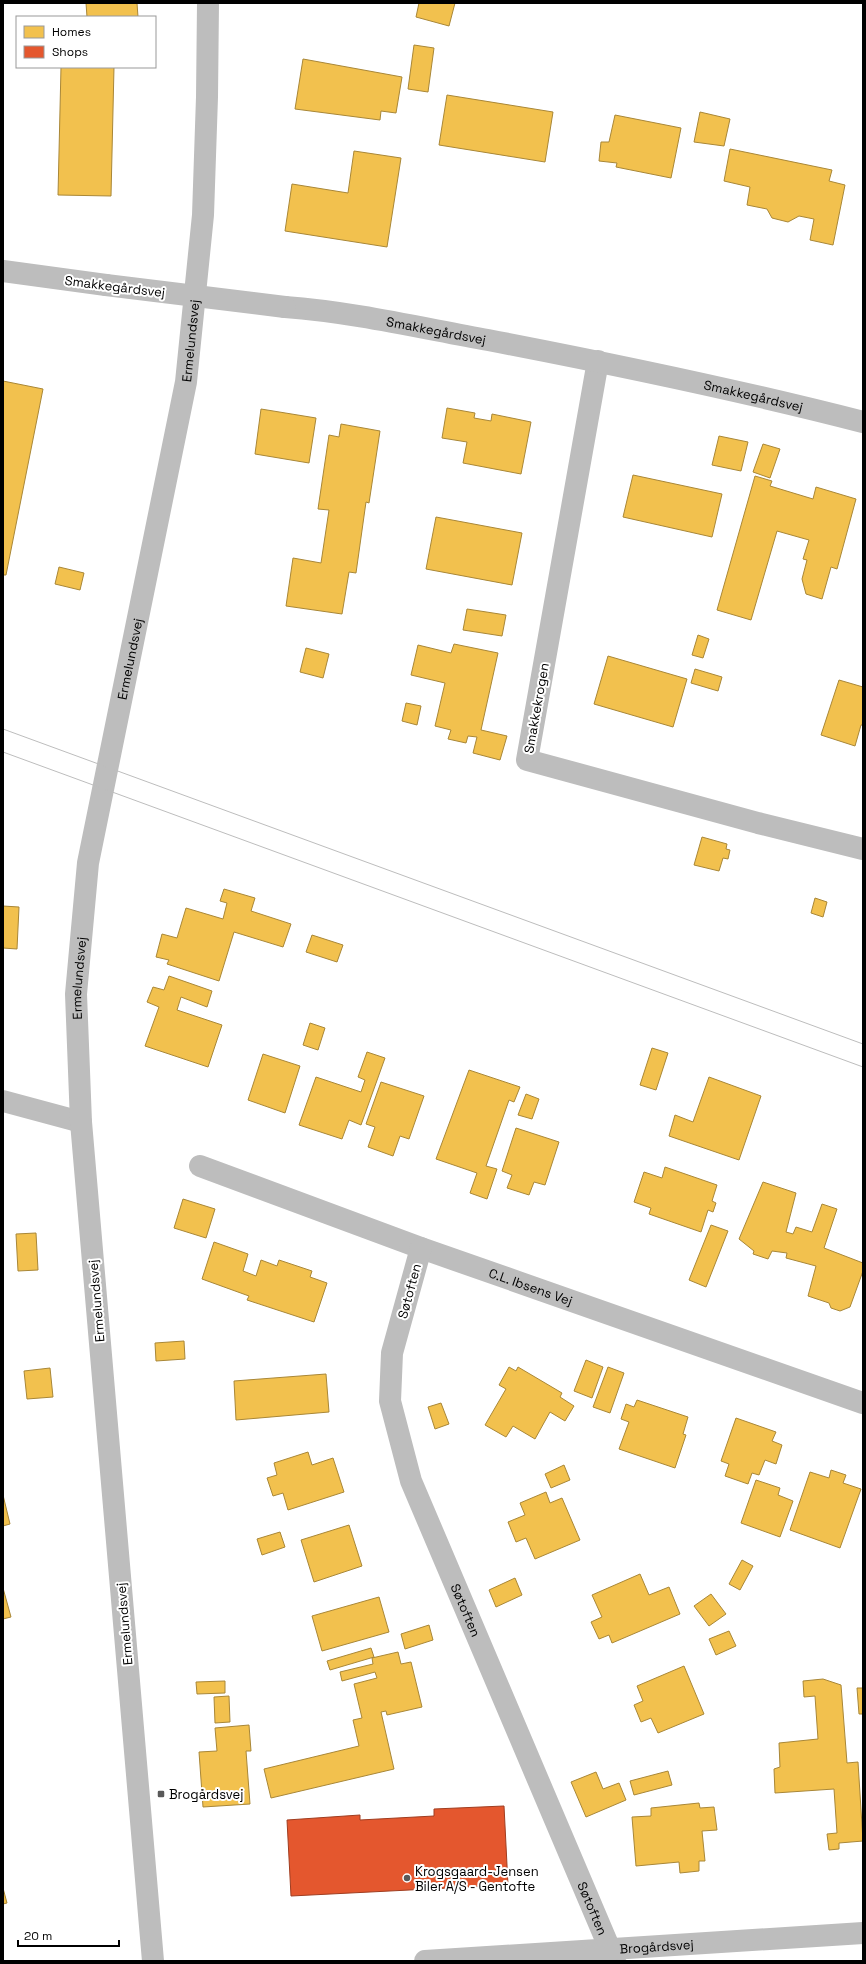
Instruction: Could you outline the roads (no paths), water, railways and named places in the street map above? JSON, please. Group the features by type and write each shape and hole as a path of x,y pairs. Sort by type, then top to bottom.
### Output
{"street":[{"name":"Ermelundsvej","path":"153,1961 81,1122 76,994 88,863 186,382 203,215 208,3"},
{"name":"Smakkegårdsvej","path":"3,271 393,322 598,361 789,403 863,422"},
{"name":"Smakkekrogen","path":"598,361 527,760 758,823 863,849"},
{"path":"3,1101 81,1122"},
{"name":"C.L. Ibsens Vej","path":"200,1166 421,1248 863,1404"},
{"name":"Søtoften","path":"421,1248 392,1353 390,1401 411,1481 613,1955"},
{"name":"Brogårdsvej","path":"426,1961 613,1955 863,1933"}],"tram line":[{"path":"3,729 863,1044"},
{"path":"3,752 863,1067"}],"place":[{"name":"Brogårdsvej","path":"161,1794"},
{"name":"Krogsgaard-Jensen Biler A/S - Gentofte","path":"407,1878"}]}
